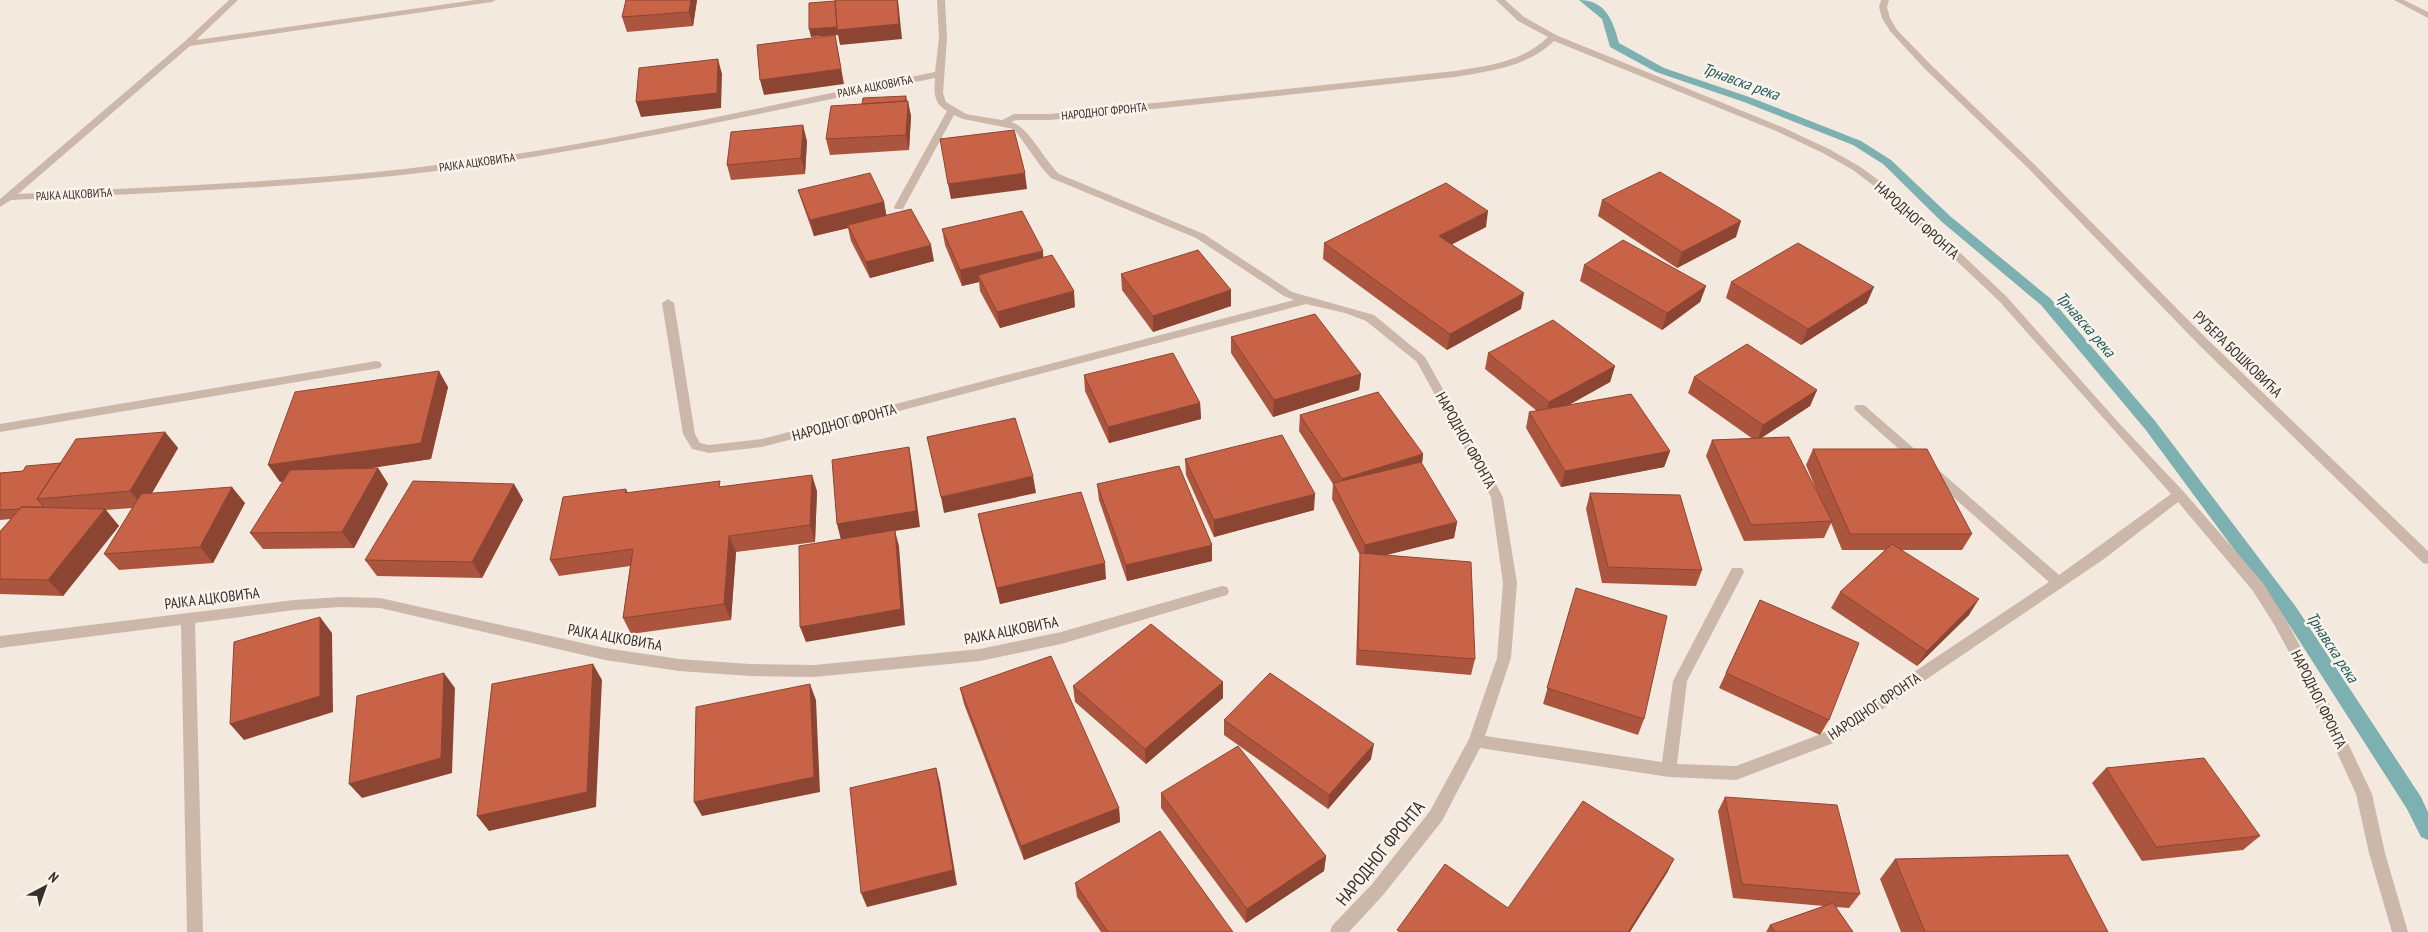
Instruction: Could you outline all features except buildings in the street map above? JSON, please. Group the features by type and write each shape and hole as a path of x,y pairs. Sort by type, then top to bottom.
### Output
{"street":[{"name":"РАЈКА АЦКОВИЋА","path":"0,204 187,44 234,0"},
{"path":"187,44 492,0"},
{"path":"941,0 943,38 938,93 942,104 951,111 975,120 1003,123"},
{"name":"НАРОДНОГ ФРОНТА","path":"1500,0 1521,19 1553,37 1687,90 1826,150 1856,168 1895,196 2003,299 2114,425 2179,495 2258,587 2280,622 2309,676 2364,794 2377,853 2400,932"},
{"name":"РУЂЕРА БОШКОВИЋА","path":"1885,0 1883,7 1886,18 1894,31 2031,166 2203,342 2428,559"},
{"path":"2398,0 2428,15"},
{"name":"НАРОДНОГ ФРОНТА","path":"1003,123 1014,117 1060,116 1455,74 1504,66 1531,56 1545,46 1553,37"},
{"name":"РАЈКА АЦКОВИЋА","path":"9,197 303,182 460,165 556,150 939,74"},
{"path":"899,207 951,111"},
{"name":"НАРОДНОГ ФРОНТА","path":"1003,123 1017,127 1024,134 1045,166 1056,176 1200,236 1262,278 1306,302 1348,310 1370,318 1421,360 1497,497 1510,583 1507,629 1504,658 1476,741 1436,816 1378,889 1338,932"},
{"name":"НАРОДНОГ ФРОНТА","path":"668,303 689,434 696,446 709,449 762,443 1306,302"},
{"path":"0,428 376,366"},
{"path":"1860,408 2058,582"},
{"name":"НАРОДНОГ ФРОНТА","path":"1476,741 1669,770 1736,773 1826,738 2058,582 2179,495"},
{"path":"1669,770 1680,681 1737,572"},
{"name":"РАЈКА АЦКОВИЋА","path":"0,642 294,605 341,602 380,603 604,654 688,666 750,670 814,671 980,655 1061,638 1222,591"},
{"path":"188,617 195,932"}],"waterway":[{"name":"Трнавска река","path":"1584,0 1607,18 1614,45 1660,70 1748,100 1857,143 1887,162 1946,219 2046,302 2150,425 2290,612 2414,803 2428,831"}]}
